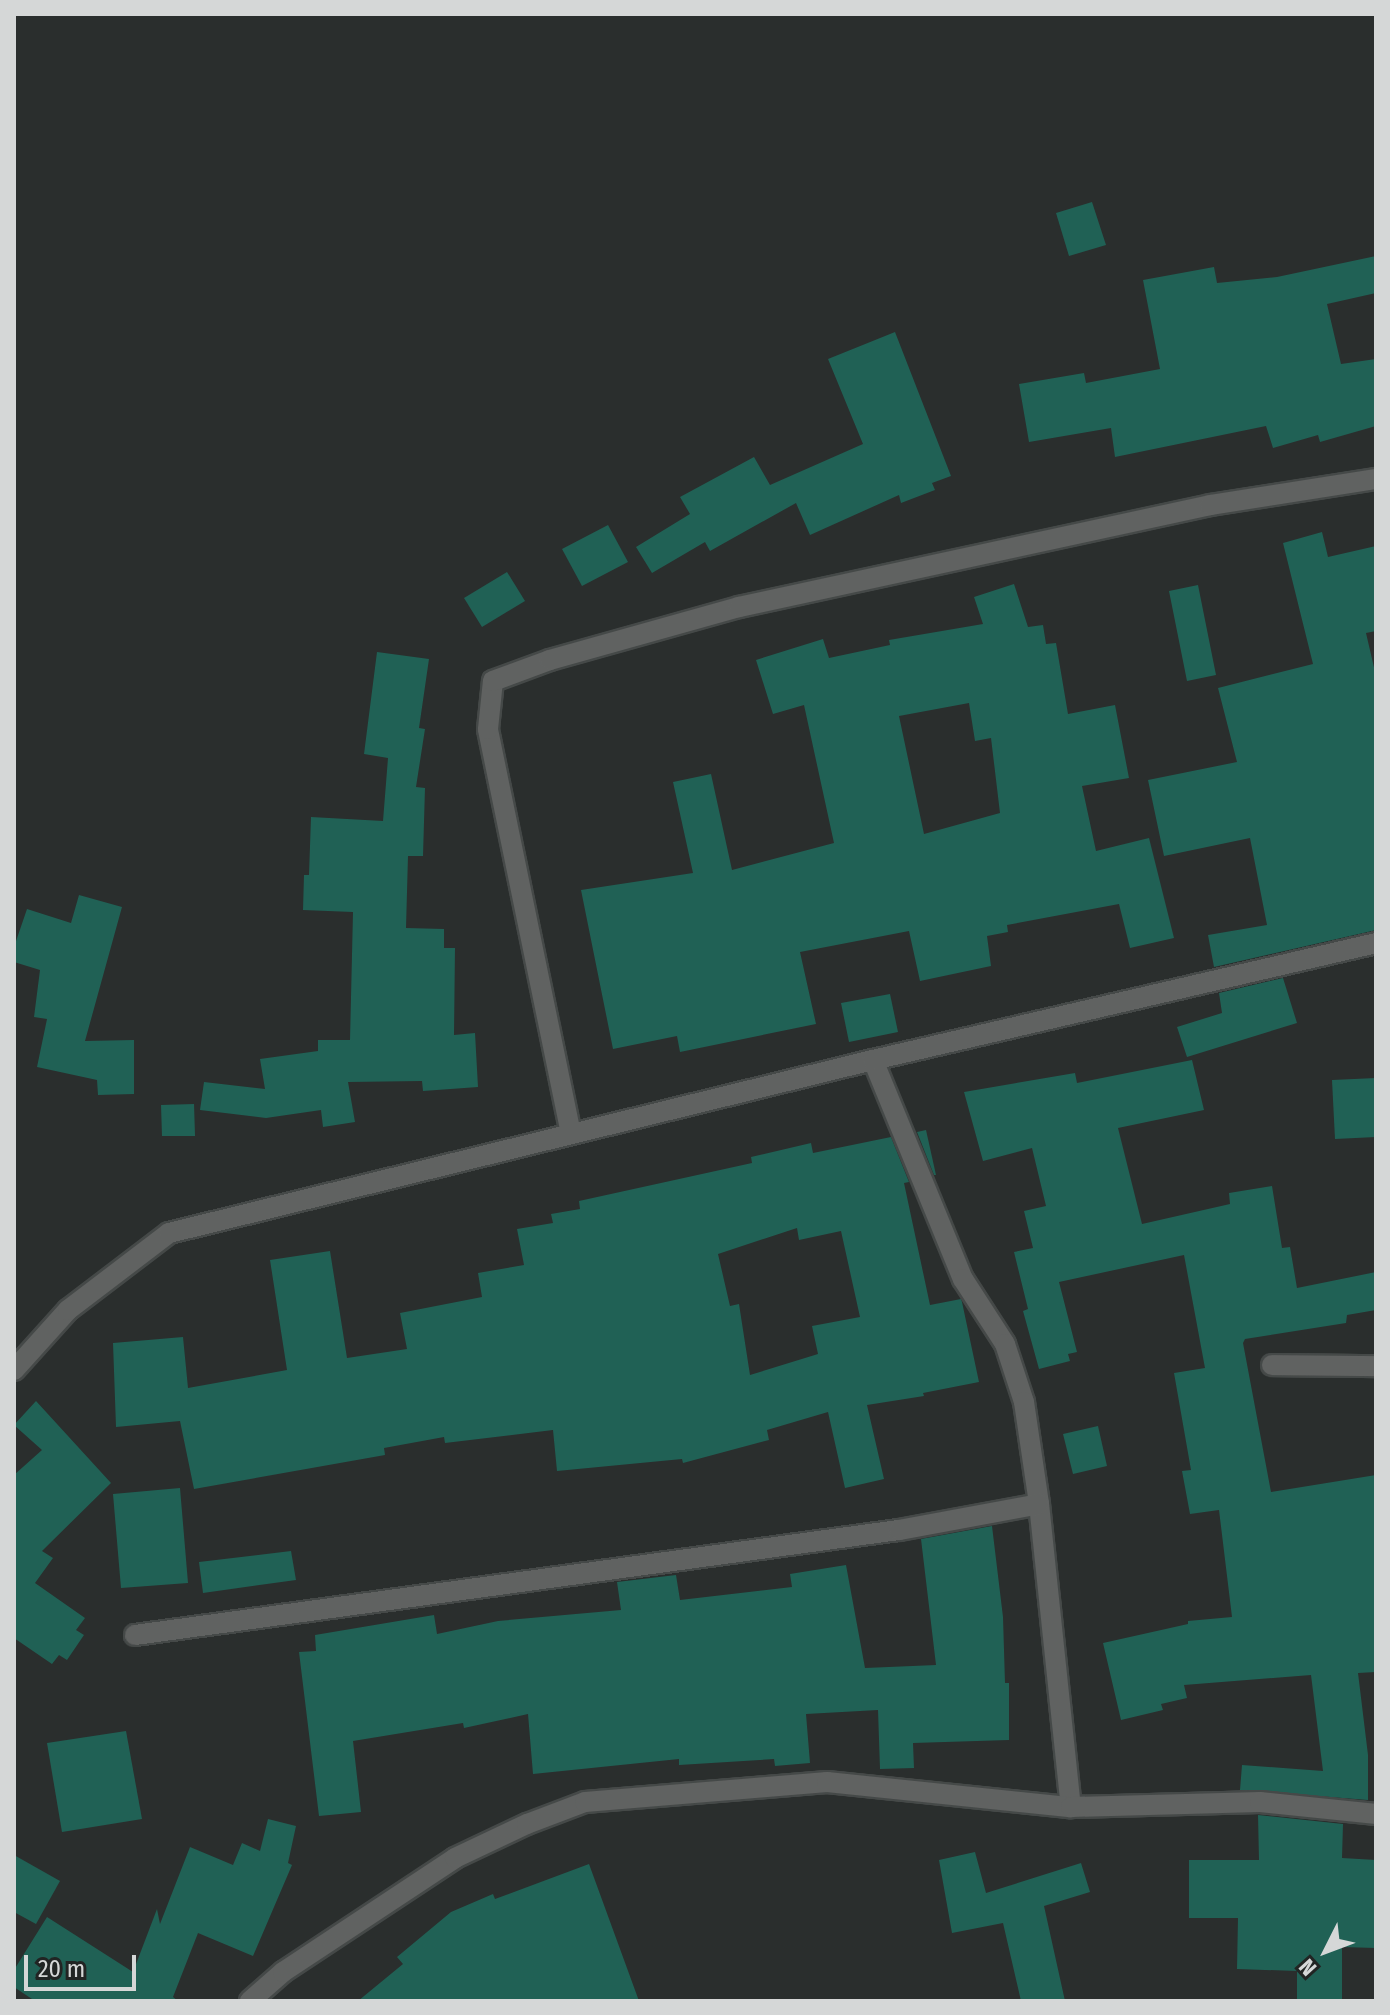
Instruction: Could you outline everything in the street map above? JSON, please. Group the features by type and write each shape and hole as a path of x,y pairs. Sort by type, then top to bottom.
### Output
{"street":[{"path":"571,1134 488,729 493,681 550,660 739,607 1210,505 1376,479"},
{"path":"14,1370 68,1310 169,1233 873,1060 1376,943"},
{"path":"873,1060 963,1279 1005,1344 1024,1402 1039,1504 1071,1807"},
{"path":"1272,1365 1376,1366"},
{"path":"135,1635 899,1530 1039,1504"},
{"path":"250,2001 283,1972 455,1858 527,1824 585,1802 827,1782 1071,1807 1260,1802 1376,1814"}],"building":[{"path":"1092,202 1106,245 1069,256 1056,213"},
{"path":"1376,256 1376,293 1327,304 1341,364 1376,359 1376,426 1320,442 1318,435 1273,448 1266,426 1115,457 1111,428 1029,442 1019,384 1084,373 1086,383 1160,369 1143,280 1214,267 1217,283 1277,277"},
{"path":"895,332 951,476 932,483 935,490 901,503 899,495 810,535 796,503 710,551 705,542 652,573 636,547 690,514 680,497 754,457 770,485 863,444 828,359"},
{"path":"608,525 628,562 582,586 562,549"},
{"path":"1322,532 1328,557 1376,546 1376,631 1366,633 1376,676 1376,930 1214,967 1208,935 1267,925 1250,838 1164,856 1148,780 1237,762 1218,688 1313,664 1283,543"},
{"path":"507,572 525,601 482,627 464,598"},
{"path":"1014,584 1028,627 1043,625 1046,644 1056,643 1068,714 1115,705 1129,778 1082,786 1096,851 1149,838 1174,938 1130,948 1119,904 1007,925 1008,932 987,936 991,966 920,981 909,931 800,952 816,1024 680,1052 677,1036 613,1049 581,890 693,873 673,782 711,774 732,870 834,843 804,705 773,714 756,660 823,639 829,658 890,645 889,640 983,624 974,597","holes":["969,703 975,741 991,738 1000,813 924,834 899,716"]},
{"path":"1198,585 1216,675 1187,681 1169,591"},
{"path":"377,652 429,659 419,728 425,729 416,787 425,788 423,856 408,856 406,928 444,929 444,948 455,948 454,1035 475,1033 478,1087 423,1091 422,1081 348,1082 355,1122 323,1127 321,1110 266,1118 200,1110 204,1082 265,1089 260,1059 318,1051 318,1040 350,1040 353,912 303,910 304,875 309,875 311,817 383,821 388,758 364,754"},
{"path":"79,895 122,907 85,1041 134,1040 134,1094 98,1095 97,1080 37,1067 47,1019 34,1017 40,970 14,962 14,947 27,909 71,923"},
{"path":"1283,978 1297,1023 1187,1057 1177,1027 1222,1013 1219,993"},
{"path":"890,994 898,1032 849,1042 841,1003"},
{"path":"1192,1060 1204,1110 1118,1128 1142,1224 1230,1204 1229,1193 1272,1186 1282,1248 1290,1247 1297,1288 1376,1272 1376,1310 1347,1315 1346,1323 1245,1339 1243,1343 1271,1492 1376,1475 1376,1672 1358,1673 1368,1755 1368,1800 1240,1790 1242,1765 1323,1771 1311,1675 1184,1685 1187,1698 1161,1704 1163,1710 1121,1720 1103,1643 1188,1624 1188,1621 1232,1617 1219,1510 1190,1514 1182,1471 1191,1470 1174,1373 1205,1368 1184,1255 1059,1282 1077,1352 1068,1354 1070,1361 1039,1369 1023,1311 1028,1309 1014,1252 1033,1248 1024,1211 1046,1206 1032,1148 983,1161 964,1092 1075,1073 1077,1083"},
{"path":"1376,1078 1376,1137 1335,1139 1332,1080"},
{"path":"194,1104 195,1136 162,1136 161,1105"},
{"path":"926,1130 936,1175 917,1132"},
{"path":"891,1137 909,1182 904,1183 930,1305 961,1299 962,1302 979,1382 923,1393 924,1396 867,1405 884,1479 845,1488 828,1412 767,1430 769,1440 683,1463 682,1459 557,1471 553,1430 445,1443 444,1437 384,1448 385,1455 194,1489 180,1421 116,1427 113,1343 183,1337 188,1388 287,1370 270,1260 330,1251 347,1358 407,1349 400,1313 482,1297 478,1273 524,1265 517,1229 553,1223 551,1214 580,1209 579,1201 752,1163 751,1157 811,1143 813,1153","holes":["797,1228 799,1240 841,1231 860,1317 812,1326 818,1354 750,1375 739,1304 730,1306 718,1254"]},
{"path":"36,1401 111,1483 42,1551 53,1558 35,1583 85,1618 76,1630 84,1635 67,1660 59,1655 52,1664 14,1638 14,1475 42,1450 14,1425"},
{"path":"1098,1426 1107,1466 1073,1474 1063,1434"},
{"path":"180,1488 188,1583 121,1588 113,1494"},
{"path":"992,1526 1003,1617 1005,1683 1009,1683 1009,1740 913,1743 914,1768 880,1769 878,1710 806,1714 810,1763 775,1766 774,1759 679,1765 679,1759 533,1774 528,1714 464,1728 463,1723 353,1741 361,1812 319,1816 299,1652 316,1651 315,1635 434,1615 437,1634 498,1621 621,1610 617,1582 676,1575 680,1600 792,1587 790,1574 846,1565 865,1668 936,1665 921,1539"},
{"path":"291,1551 296,1580 203,1593 199,1562"},
{"path":"126,1731 142,1819 62,1832 47,1743"},
{"path":"1258,1815 1343,1824 1342,1858 1376,1860 1376,1948 1342,1947 1342,2001 1297,2001 1297,1971 1237,1969 1238,1918 1189,1918 1189,1860 1259,1860"},
{"path":"268,1819 296,1826 288,1863 292,1865 253,1956 198,1933 173,1997 178,2001 35,2001 14,1987 14,1970 47,1917 133,1972 157,1909 160,1924 190,1847 233,1865 242,1843 260,1851"},
{"path":"975,1852 986,1893 1081,1863 1090,1892 1044,1906 1065,2001 1021,2001 1003,1923 952,1933 939,1860"},
{"path":"14,1855 60,1881 36,1924 14,1912"},
{"path":"589,1864 639,2001 358,2001 403,1964 397,1957 451,1912 493,1894 495,1899"}]}
